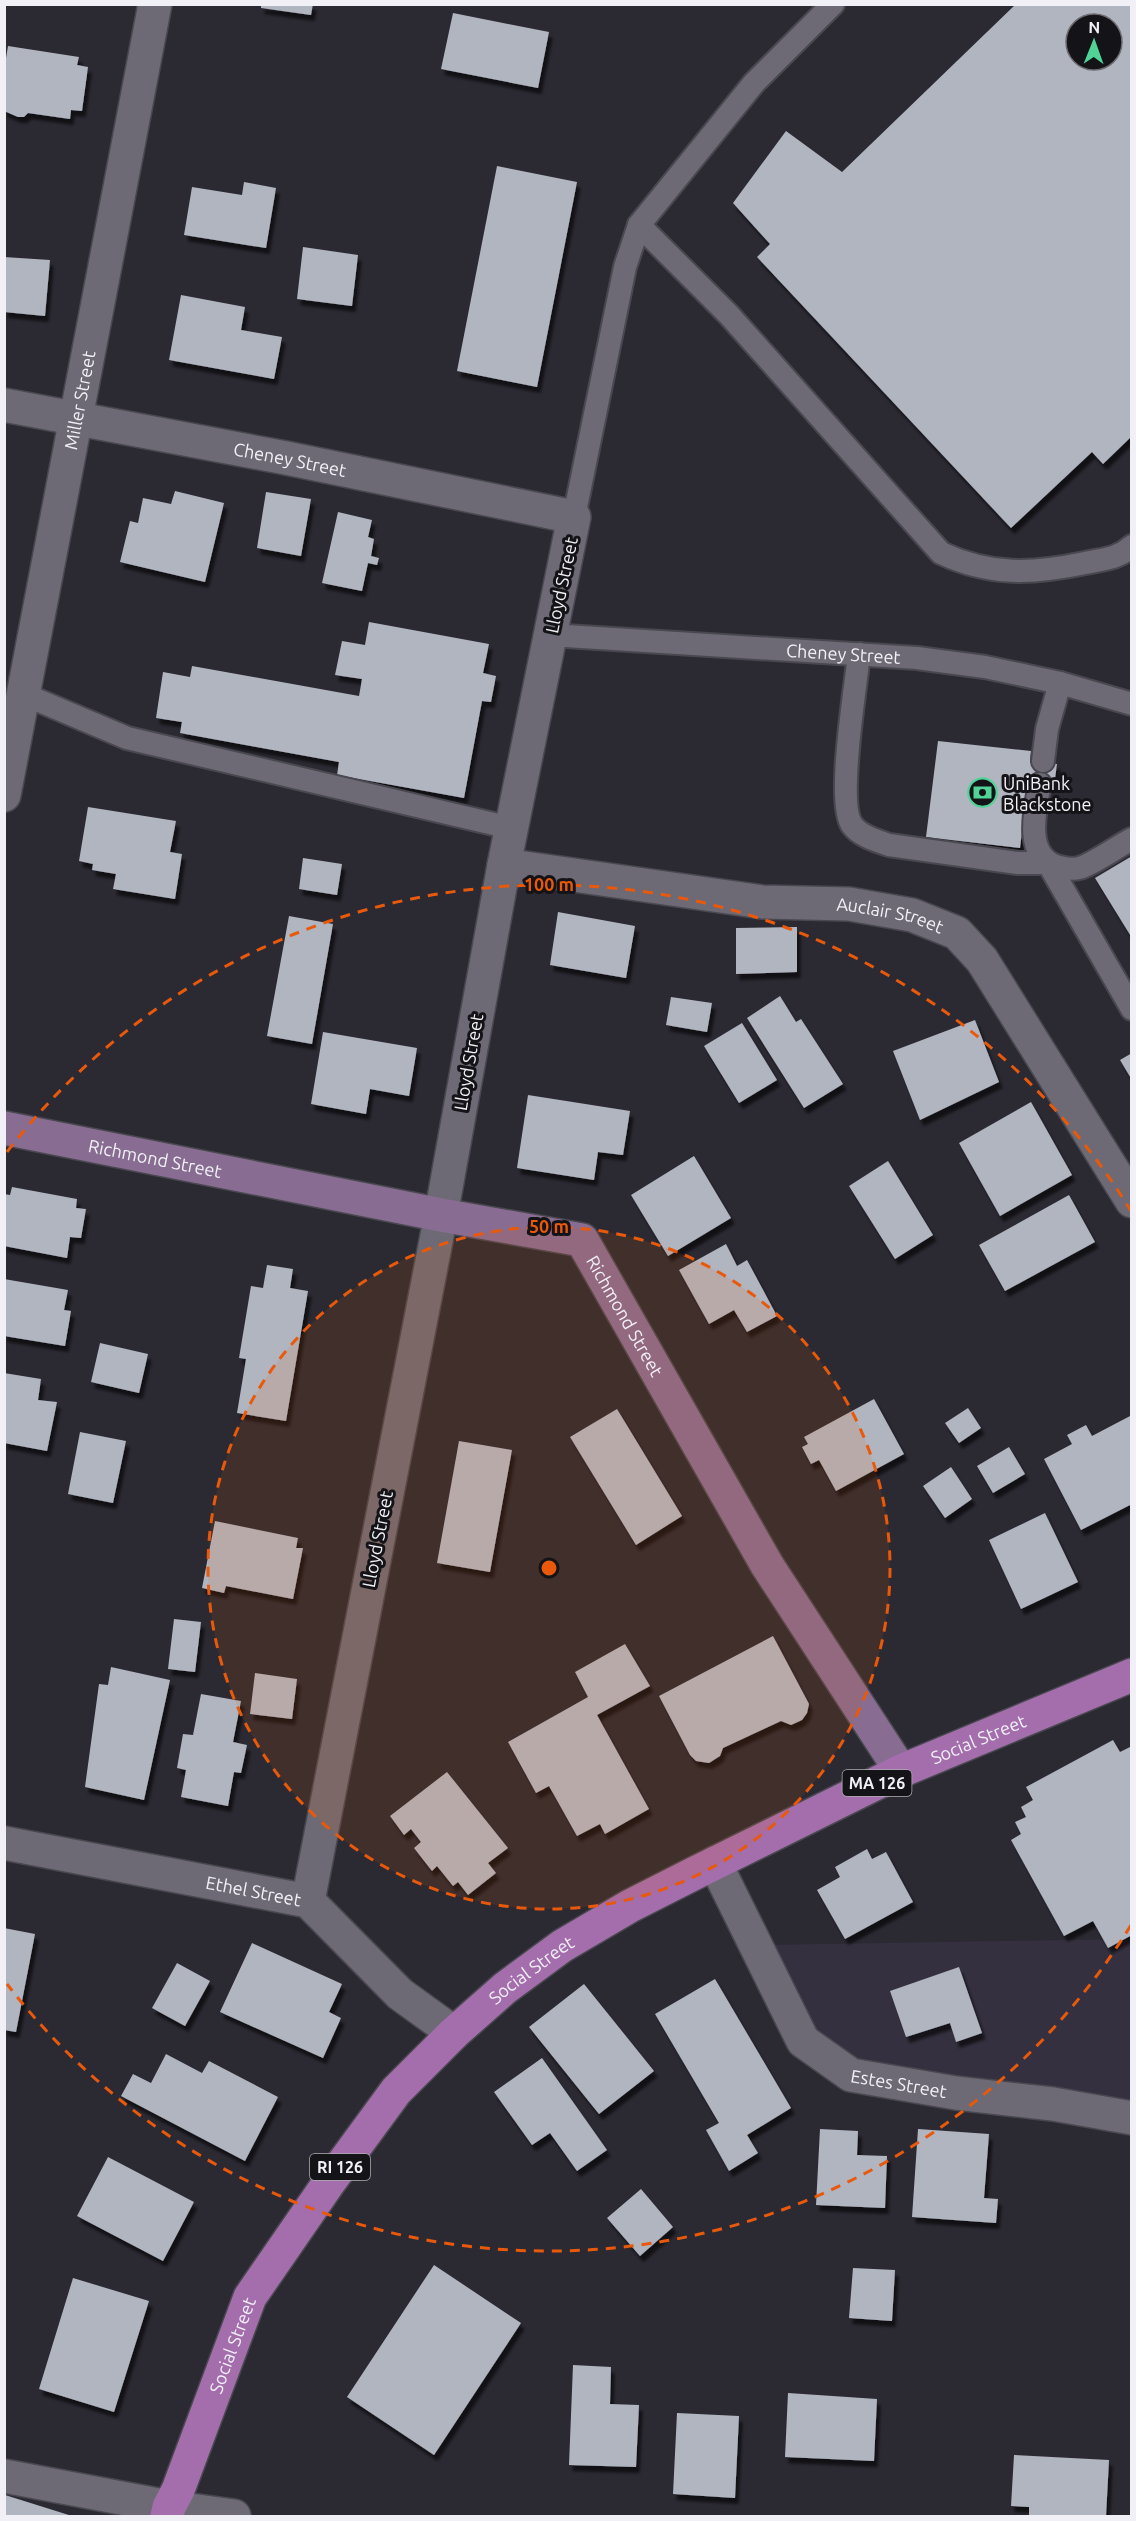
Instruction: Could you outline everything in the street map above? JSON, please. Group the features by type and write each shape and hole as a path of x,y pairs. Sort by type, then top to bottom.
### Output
{"main road":[{"name":"Social Street","path":"168,2512 250,2297 330,2181 396,2091 454,2032 505,1988 562,1947 630,1906 901,1771 1131,1675"}],"street":[{"name":"Miller Street","path":"4,795 154,4"},
{"name":"Cheney Street","path":"4,405 574,517"},
{"name":"Lloyd Street","path":"308,1901 441,1215 511,828 574,517"},
{"name":"Auclair Street","path":"504,865 762,902 849,904 912,915 957,933 982,960 1131,1200"},
{"name":"Richmond Street","path":"4,1128 441,1215 582,1240 767,1565 901,1771"},
{"name":"Ethel Street","path":"4,1843 308,1901 400,1994 454,2032"},
{"name":"Estes Street","path":"716,1863 803,2041 851,2075 956,2093 1053,2104 1131,2118"},
{"path":"4,2476 168,2512 234,2517"}],"lane":[{"path":"833,4 754,83 639,225 729,315 941,553 965,564 1024,572 1052,570 1128,555"},
{"name":"Lloyd Street","path":"574,517 625,267 639,225"},
{"name":"Cheney Street","path":"550,635 917,658 985,667 1060,683 1131,704"},
{"path":"859,654 846,779 846,805 852,825 870,838 889,845 1018,863 1048,863 1064,869 1079,868 1131,839"},
{"path":"1043,761 1047,729 1060,683"},
{"path":"23,694 127,738 511,828"},
{"path":"1040,784 1034,837 1037,850 1048,863 1131,1009"}],"shaded area":[{"path":"1131,1939 1131,2126 829,2074 759,1945"}],"building":[{"path":"261,4 313,4 311,15 261,8"},
{"path":"1016,4 1132,4 1132,436 1103,464 1092,452 1011,528 757,257 770,244 733,203 786,131 842,172"},
{"path":"453,13 549,32 538,88 441,69"},
{"path":"8,46 79,57 77,65 88,67 82,111 71,110 70,119 28,113 24,117 18,117 4,111 4,70"},
{"path":"497,166 577,182 537,387 457,371"},
{"path":"244,182 276,188 266,248 184,235 192,187 242,195"},
{"path":"303,247 358,255 352,306 297,299"},
{"path":"4,257 50,260 45,316 4,312"},
{"path":"181,295 245,307 241,330 282,337 274,379 169,360"},
{"path":"175,491 224,503 205,582 120,562 130,521 138,523 143,498 171,504"},
{"path":"266,492 311,499 301,556 257,548"},
{"path":"338,512 372,520 368,537 374,539 371,556 379,558 377,565 368,563 362,591 322,583"},
{"path":"369,622 489,644 483,673 496,676 491,702 482,701 464,798 337,775 339,762 180,733 182,722 156,718 163,672 190,677 192,666 359,696 362,679 335,675 342,641 365,645"},
{"path":"938,741 1031,751 1030,760 1057,764 1054,786 1028,782 1020,848 926,837"},
{"path":"88,807 176,821 170,852 182,854 175,899 113,889 116,874 92,870 93,864 79,861"},
{"path":"1132,856 1132,938 1095,878"},
{"path":"303,858 342,864 337,895 299,889"},
{"path":"558,912 635,926 626,978 550,965"},
{"path":"289,916 333,924 312,1044 267,1036"},
{"path":"797,927 797,972 736,974 736,928"},
{"path":"780,996 796,1022 801,1019 843,1084 804,1108 747,1018"},
{"path":"671,997 712,1003 707,1032 666,1025"},
{"path":"975,1020 999,1082 920,1120 893,1051"},
{"path":"742,1023 777,1080 739,1103 704,1046"},
{"path":"323,1032 417,1048 409,1096 370,1089 366,1114 311,1104"},
{"path":"1132,1053 1132,1080 1120,1060"},
{"path":"528,1095 630,1111 623,1155 598,1152 594,1180 517,1168"},
{"path":"1031,1102 1072,1175 1000,1216 959,1143"},
{"path":"694,1156 731,1218 668,1256 631,1195"},
{"path":"888,1161 933,1235 895,1259 849,1186"},
{"path":"12,1187 77,1199 76,1208 86,1209 81,1238 70,1237 67,1258 4,1246 4,1194 10,1195"},
{"path":"1069,1195 1095,1242 1005,1291 979,1245"},
{"path":"726,1244 737,1266 747,1260 777,1316 747,1332 734,1310 709,1324 679,1270"},
{"path":"267,1265 293,1269 290,1288 308,1291 286,1421 237,1413 246,1359 239,1358 251,1286 263,1288"},
{"path":"4,1279 68,1290 64,1310 71,1311 65,1346 4,1336"},
{"path":"100,1343 148,1354 139,1393 91,1382"},
{"path":"4,1373 41,1379 38,1400 57,1402 47,1451 4,1443"},
{"path":"874,1399 904,1454 836,1491 819,1460 811,1464 802,1447 808,1444 804,1437"},
{"path":"968,1408 981,1428 959,1443 945,1423"},
{"path":"617,1409 682,1516 636,1545 570,1437"},
{"path":"1132,1415 1132,1504 1081,1530 1044,1459 1072,1444 1067,1435 1086,1425 1092,1436"},
{"path":"80,1432 126,1441 113,1503 68,1494"},
{"path":"459,1441 512,1450 490,1572 437,1563"},
{"path":"1009,1447 1025,1474 993,1493 977,1466"},
{"path":"951,1467 972,1499 945,1518 923,1486"},
{"path":"1045,1513 1078,1582 1021,1609 989,1540"},
{"path":"215,1521 298,1538 296,1548 303,1548 293,1599 226,1586 224,1593 202,1588"},
{"path":"174,1619 201,1622 195,1672 168,1669"},
{"path":"773,1636 809,1704 807,1713 802,1720 791,1725 781,1721 723,1748 720,1756 709,1763 696,1761 690,1755 659,1696"},
{"path":"625,1644 650,1686 597,1715 649,1809 605,1834 600,1824 577,1836 549,1786 536,1793 508,1742 588,1697 575,1672"},
{"path":"111,1667 170,1680 144,1800 85,1787 99,1684 108,1685"},
{"path":"255,1673 297,1679 292,1719 250,1714"},
{"path":"201,1694 241,1701 233,1742 247,1745 241,1773 234,1772 228,1806 181,1797 186,1770 177,1768 183,1734 193,1735"},
{"path":"1113,1740 1120,1752 1132,1746 1132,1935 1108,1948 1093,1921 1064,1936 1011,1840 1021,1834 1015,1822 1026,1817 1021,1807 1033,1800 1026,1787"},
{"path":"447,1772 508,1848 488,1863 496,1873 468,1895 458,1882 453,1886 437,1866 432,1871 414,1848 421,1842 411,1829 404,1835 390,1816"},
{"path":"867,1849 872,1859 886,1852 913,1902 845,1939 817,1890 840,1877 835,1867"},
{"path":"4,1928 35,1934 16,2032 4,2030"},
{"path":"252,1943 342,1984 329,2012 341,2018 323,2058 220,2012"},
{"path":"177,1963 210,1981 185,2026 152,2008"},
{"path":"959,1967 982,2033 956,2042 950,2023 906,2037 890,1991"},
{"path":"715,1979 791,2108 747,2135 758,2153 729,2171 706,2130 719,2123 655,2014"},
{"path":"584,1984 654,2071 599,2114 529,2027"},
{"path":"166,2054 202,2073 209,2061 278,2097 245,2161 121,2096 133,2074 151,2083"},
{"path":"542,2058 607,2150 577,2171 550,2133 532,2145 494,2092"},
{"path":"820,2129 858,2131 857,2155 887,2156 885,2208 816,2205"},
{"path":"918,2129 989,2134 984,2198 998,2199 996,2223 912,2217"},
{"path":"108,2157 194,2202 163,2261 77,2216"},
{"path":"641,2189 673,2227 640,2256 607,2218"},
{"path":"434,2265 521,2323 434,2455 347,2397"},
{"path":"853,2268 895,2270 892,2321 849,2318"},
{"path":"73,2278 149,2301 114,2412 39,2389"},
{"path":"573,2365 611,2367 610,2404 639,2405 636,2467 569,2465"},
{"path":"788,2393 877,2399 874,2461 785,2457"},
{"path":"677,2413 739,2416 735,2498 673,2494"},
{"path":"1014,2455 1109,2460 1106,2516 1029,2516 1029,2507 1011,2506"},
{"path":"5,2495 72,2516 5,2516"}],"place":[{"name":"UniBank Blackstone","path":"982,793"}]}
